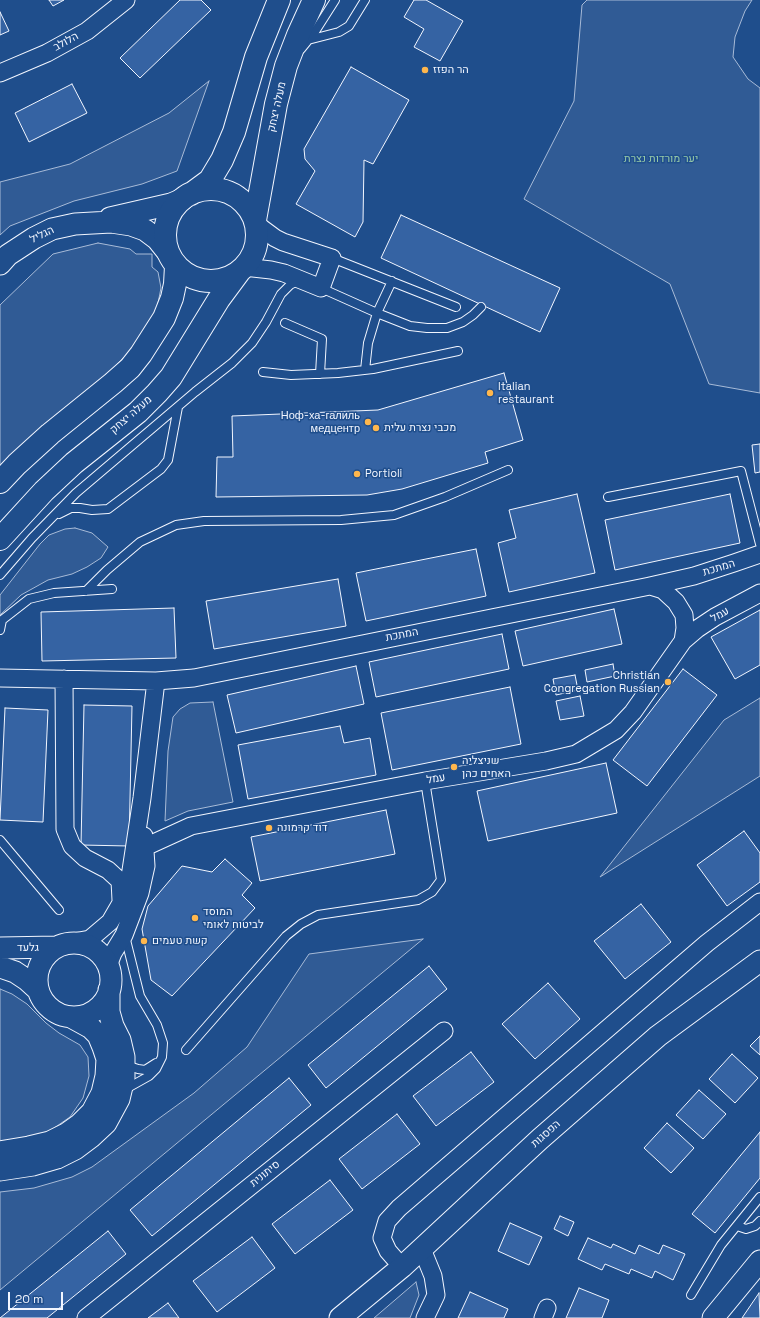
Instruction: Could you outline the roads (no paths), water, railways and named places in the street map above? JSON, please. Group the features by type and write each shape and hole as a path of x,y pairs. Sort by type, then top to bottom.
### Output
{"main road":[{"path":"0,482 17,464 50,434 130,368 141,354 164,318 172,298 175,284 173,260 165,239 166,225 173,209 186,196 210,180 222,160 234,132 256,57 279,0"},
{"name":"מעלה יצחק","path":"256,222 276,104 286,66 314,0"},
{"path":"173,260 183,272 194,278 209,281 224,279 242,270 252,256 256,246 256,222 245,204 231,193 220,190 205,189 186,196"},
{"name":"מעלה יצחק","path":"0,539 18,517 49,486 74,463 138,412 157,393 171,377 219,299 242,270"}],"street":[{"name":"הלולב","path":"0,73 46,53 87,31 126,0"},
{"name":"הגליל","path":"92,223 171,204 186,196"},
{"name":"הגליל","path":"0,264 8,255 34,238 52,229 75,224 111,222 131,225 145,230 157,239 173,260"},
{"path":"242,270 271,270 300,279 321,288 332,258 283,242 275,238 256,222"},
{"name":"המתכת","path":"0,678 156,681 194,678 650,586 694,576 734,564 760,554"},
{"path":"650,586 663,590 676,602 684,615 685,628 683,641"},
{"name":"עמל","path":"145,847 190,826 425,781 546,761 576,754 616,730 632,712 683,641 715,617 760,593"},
{"path":"64,679 65,829 72,846 85,858 108,870 120,881 121,903"},
{"path":"0,1152 50,1142 66,1134 80,1124 92,1112 102,1093 106,1076 106,1059 98,1035 91,1028 71,1017 50,1009 38,990 36,978 39,966 46,955 62,945 90,939 110,922 121,903 130,877 142,798 156,681"},
{"path":"108,966 113,953 124,935 140,893 145,873 146,866 142,798"},
{"path":"402,1267 388,1251 382,1238 387,1221 399,1208 707,943 760,902"},
{"path":"0,1170 33,1165 51,1160 75,1149 91,1138 106,1123 119,1099 124,1078 124,1057 120,1040 113,1026 109,1012 109,990 111,976 108,966 102,955 92,947 80,943 62,945"},
{"name":"גלעד","path":"0,948 62,945"},
{"name":"הפסגות","path":"340,1318 402,1267 540,1139 658,1036 760,961"},
{"path":"0,967 16,972 28,980 38,990"},
{"path":"71,1017 82,1016 92,1012 101,1005 109,990"},
{"name":"סיתונית","path":"86,1318 444,1031"},
{"path":"422,1249 433,1276 436,1295 425,1318"},
{"path":"713,1318 760,1261"}],"lane":[{"path":"286,66 308,40 335,0"},
{"path":"308,40 339,32 349,26 365,0"},
{"path":"332,258 456,307"},
{"path":"0,575 32,538 76,493 232,363 252,343 266,322 281,294 290,285 300,279"},
{"path":"364,370 368,343 377,313 392,281"},
{"path":"321,288 410,326 447,328 463,322 481,307"},
{"path":"285,323 322,339 320,374"},
{"path":"263,372 291,375 364,370 458,351"},
{"path":"53,517 71,508 92,510 108,509 161,469 168,460 178,407"},
{"path":"86,591 107,570 140,542 176,525 204,521 341,520 394,514 446,497 508,470"},
{"path":"608,498 741,471 760,544"},
{"path":"0,630 2,620 29,599 54,593 112,589"},
{"path":"186,1050 286,936 301,924 318,915 418,900 432,892 441,880 425,781"},
{"path":"0,840 59,910"},
{"path":"120,1092 149,1076 156,1068 162,1057 163,1043 157,1025 140,996 124,935"},
{"path":"123,1052 132,1067 145,1070 152,1067 162,1057"},
{"path":"691,1295 722,1245 760,1197"},
{"path":"737,1226 746,1229 755,1226 760,1221"}],"place":[{"name":"הר הפזז","path":"425,70"},
{"name":"Italian restaurant","path":"490,393"},
{"name":"Ноф-ха-галиль медцентр","path":"368,422"},
{"name":"מכבי נצרת עלית","path":"376,428"},
{"name":"Portioli","path":"357,474"},
{"name":"Christian Congregation Russian","path":"668,682"},
{"name":"שניצליה האחים כהן","path":"454,767"},
{"name":"דוד קרמונה","path":"269,828"},
{"name":"המוסד לביטוח לאומי","path":"195,918"},
{"name":"קשת טעמים","path":"144,941"}],"park label":[{"name":"יער מורדות נצרת","path":"661,159"}]}
